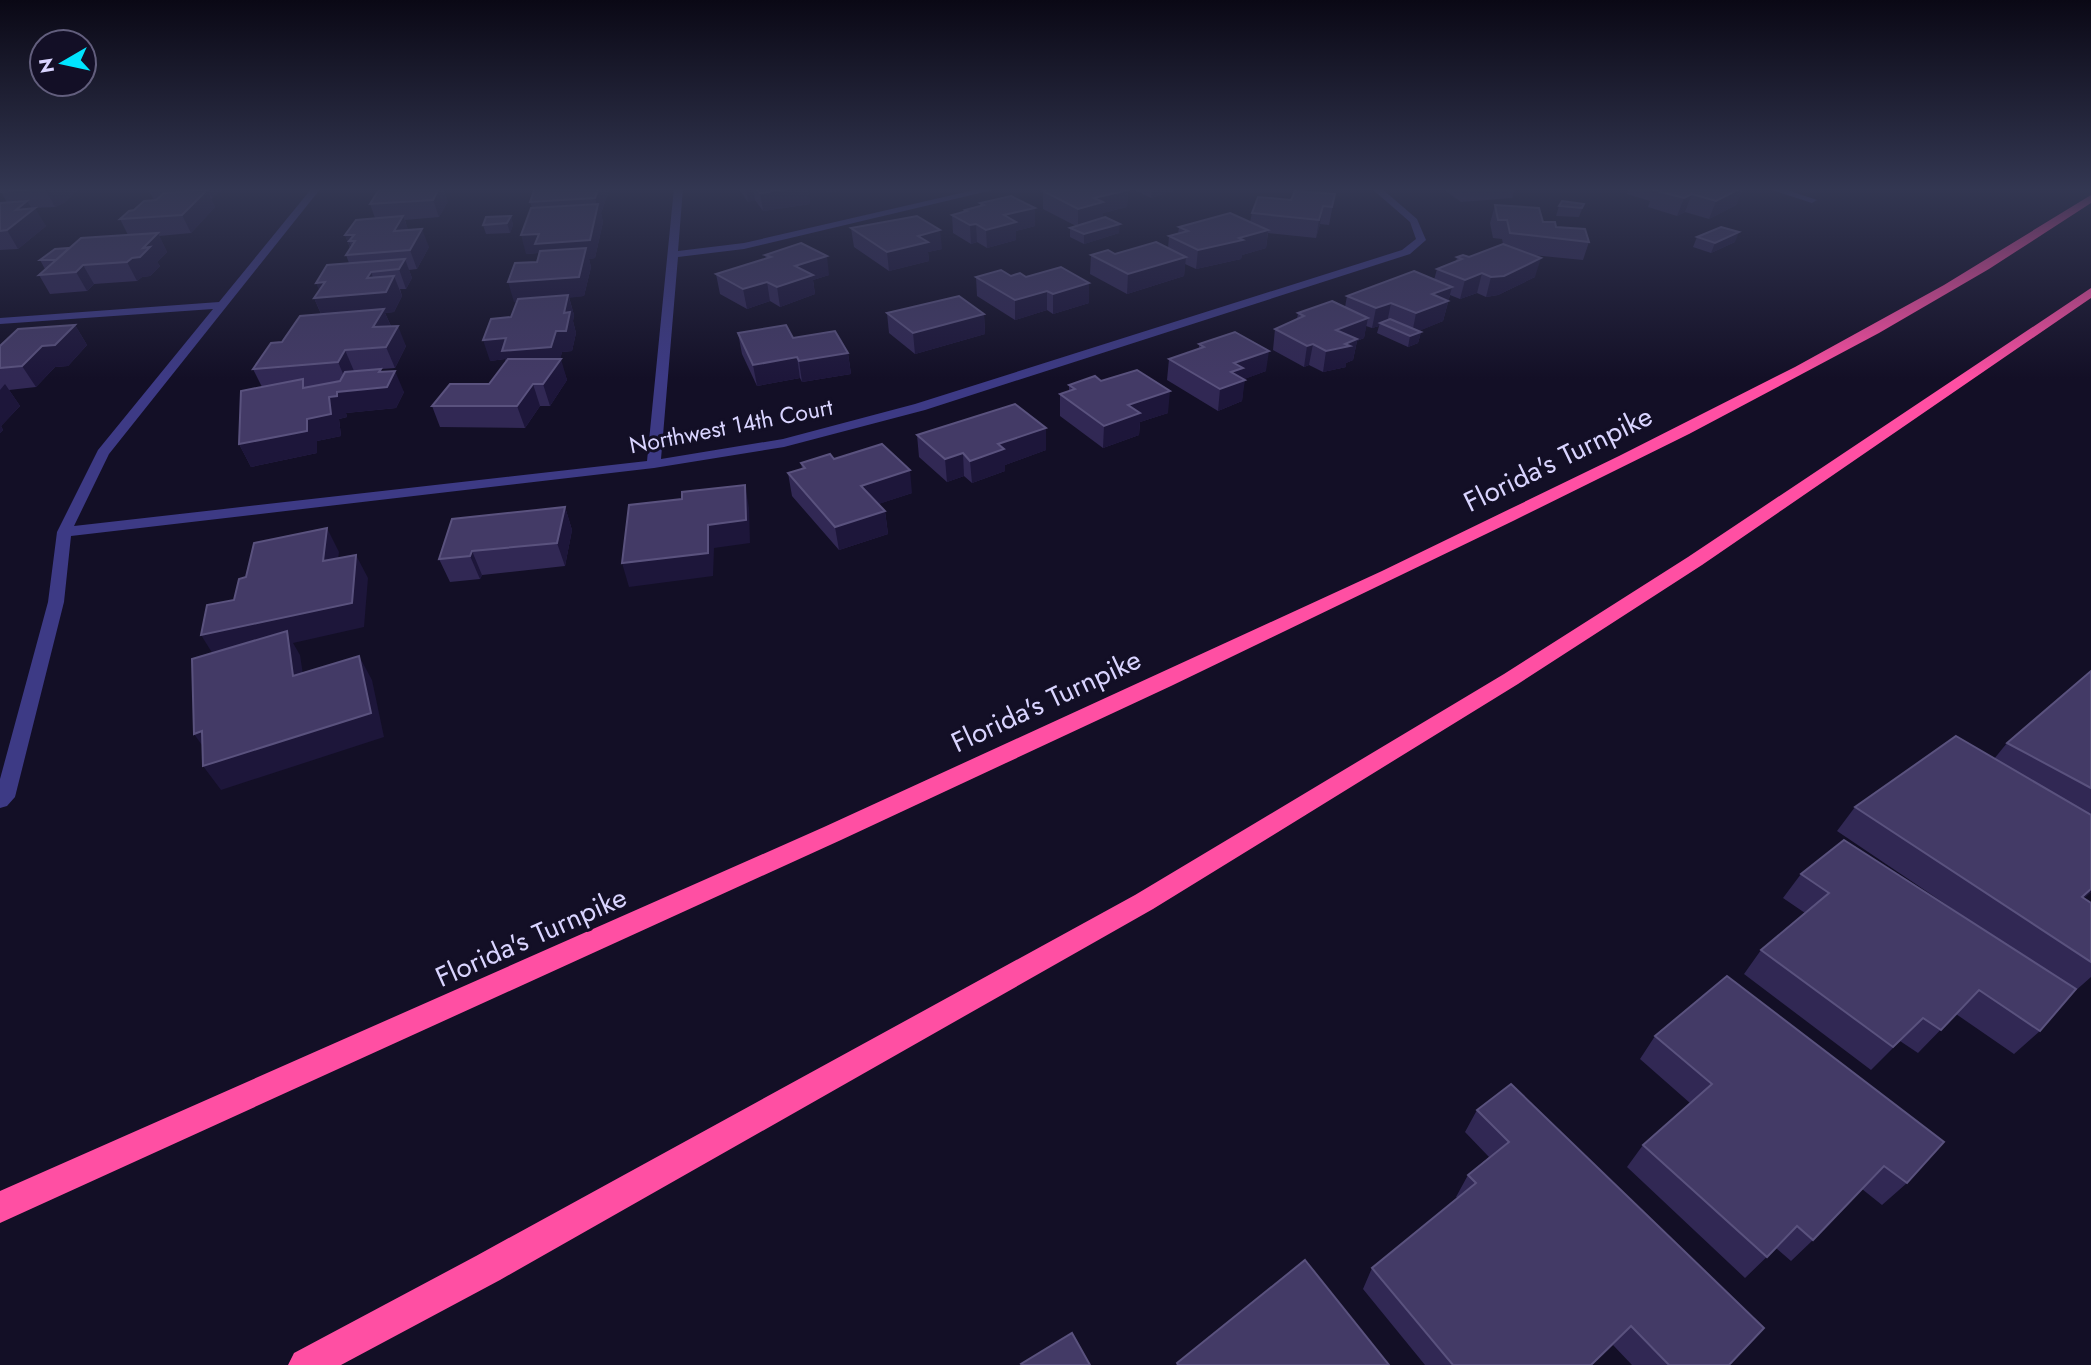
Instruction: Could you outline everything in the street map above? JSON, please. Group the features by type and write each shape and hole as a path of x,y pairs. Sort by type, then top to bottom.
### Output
{"highway":[{"name":"Florida's Turnpike","path":"0,1207 664,909 1213,657 1592,477 1901,315 2006,252"},
{"path":"306,1365 488,1268 1179,881 1511,679 1672,576 2091,292"}],"street":[{"path":"0,801 5,797 56,602 64,532 103,453 267,252"},
{"path":"654,464 672,252"},
{"path":"672,255 698,252"},
{"name":"Northwest 14th Court","path":"64,532 654,464 784,443 920,407 1406,252"},
{"path":"0,321 225,305"}],"building":[{"path":"51,252 65,252 56,260 40,260"},
{"path":"65,252 145,252 127,262 83,265 76,272 39,275"},
{"path":"348,252 388,252 346,255"},
{"path":"540,252 585,252 579,277 508,282 515,263 537,262"},
{"path":"775,252 818,252 827,256 795,266 813,275 777,287 767,282 743,289 716,274 771,257 765,255"},
{"path":"1102,252 1115,254 1175,252 1186,257 1128,274 1091,255"},
{"path":"1483,252 1524,252 1541,258 1504,276 1491,277 1482,273 1465,280 1437,269 1462,259 1457,257 1469,257"},
{"path":"405,259 399,269 371,272 367,278 394,276 386,292 314,298 325,282 316,283 327,265"},
{"path":"1061,267 1089,283 1053,294 1047,291 1015,300 976,277 1001,270 1011,276 1020,273 1026,277"},
{"path":"1414,271 1452,287 1432,294 1448,301 1416,313 1391,303 1376,308 1347,296"},
{"path":"568,295 564,313 570,312 566,331 556,331 551,347 502,351 506,338 483,340 491,319 511,317 518,299"},
{"path":"959,296 984,314 913,333 887,313"},
{"path":"1332,301 1368,318 1336,330 1357,339 1345,344 1350,346 1326,351 1313,344 1307,346 1275,329 1304,316 1298,313"},
{"path":"384,309 373,327 398,326 386,347 345,350 338,362 253,369 271,343 282,342 300,316"},
{"path":"1390,319 1421,332 1410,336 1380,323"},
{"path":"75,325 55,345 42,346 22,366 0,368 0,346 18,329"},
{"path":"786,325 793,338 835,331 848,353 799,361 797,357 753,365 738,333"},
{"path":"1235,332 1269,351 1234,363 1243,368 1231,372 1245,380 1220,389 1169,359 1204,347 1199,344"},
{"path":"508,359 561,359 543,384 533,384 517,406 432,406 450,384 489,384"},
{"path":"381,369 379,372 395,371 387,387 337,392 337,396 329,397 331,414 307,419 307,431 239,444 241,391 303,379 303,388 340,381 345,372"},
{"path":"1137,370 1170,391 1128,405 1140,413 1104,426 1060,394 1075,389 1069,385 1095,376 1101,381"},
{"path":"1015,404 1046,428 998,444 1004,449 970,461 963,453 945,459 917,435"},
{"path":"882,444 910,470 861,486 885,511 835,527 788,473 805,468 801,463 830,454 834,459"},
{"path":"745,485 746,520 708,525 708,553 622,563 629,505 682,499 682,492"},
{"path":"565,507 557,543 472,551 470,556 439,559 452,519"},
{"path":"327,528 323,561 356,555 352,603 201,635 207,605 234,600 239,579 246,577 254,543"},
{"path":"287,631 293,676 359,656 371,713 203,766 202,731 194,734 192,659"},
{"path":"2091,671 2091,788 2007,743"},
{"path":"1956,736 2091,815 2091,889 2082,897 2091,903 2091,962 1855,807"},
{"path":"1844,840 2076,989 2040,1031 1979,990 1941,1030 1923,1018 1893,1047 1761,950 1829,893 1801,874"},
{"path":"1727,976 1944,1142 1907,1183 1884,1166 1813,1240 1797,1226 1767,1257 1643,1145 1712,1084 1655,1036"},
{"path":"1511,1084 1764,1328 1729,1365 1669,1365 1631,1326 1591,1365 1453,1365 1372,1268 1476,1183 1468,1175 1509,1142 1477,1110"},
{"path":"1305,1260 1389,1365 1178,1365 1177,1363"},
{"path":"1072,1333 1090,1365 1021,1364"}]}
